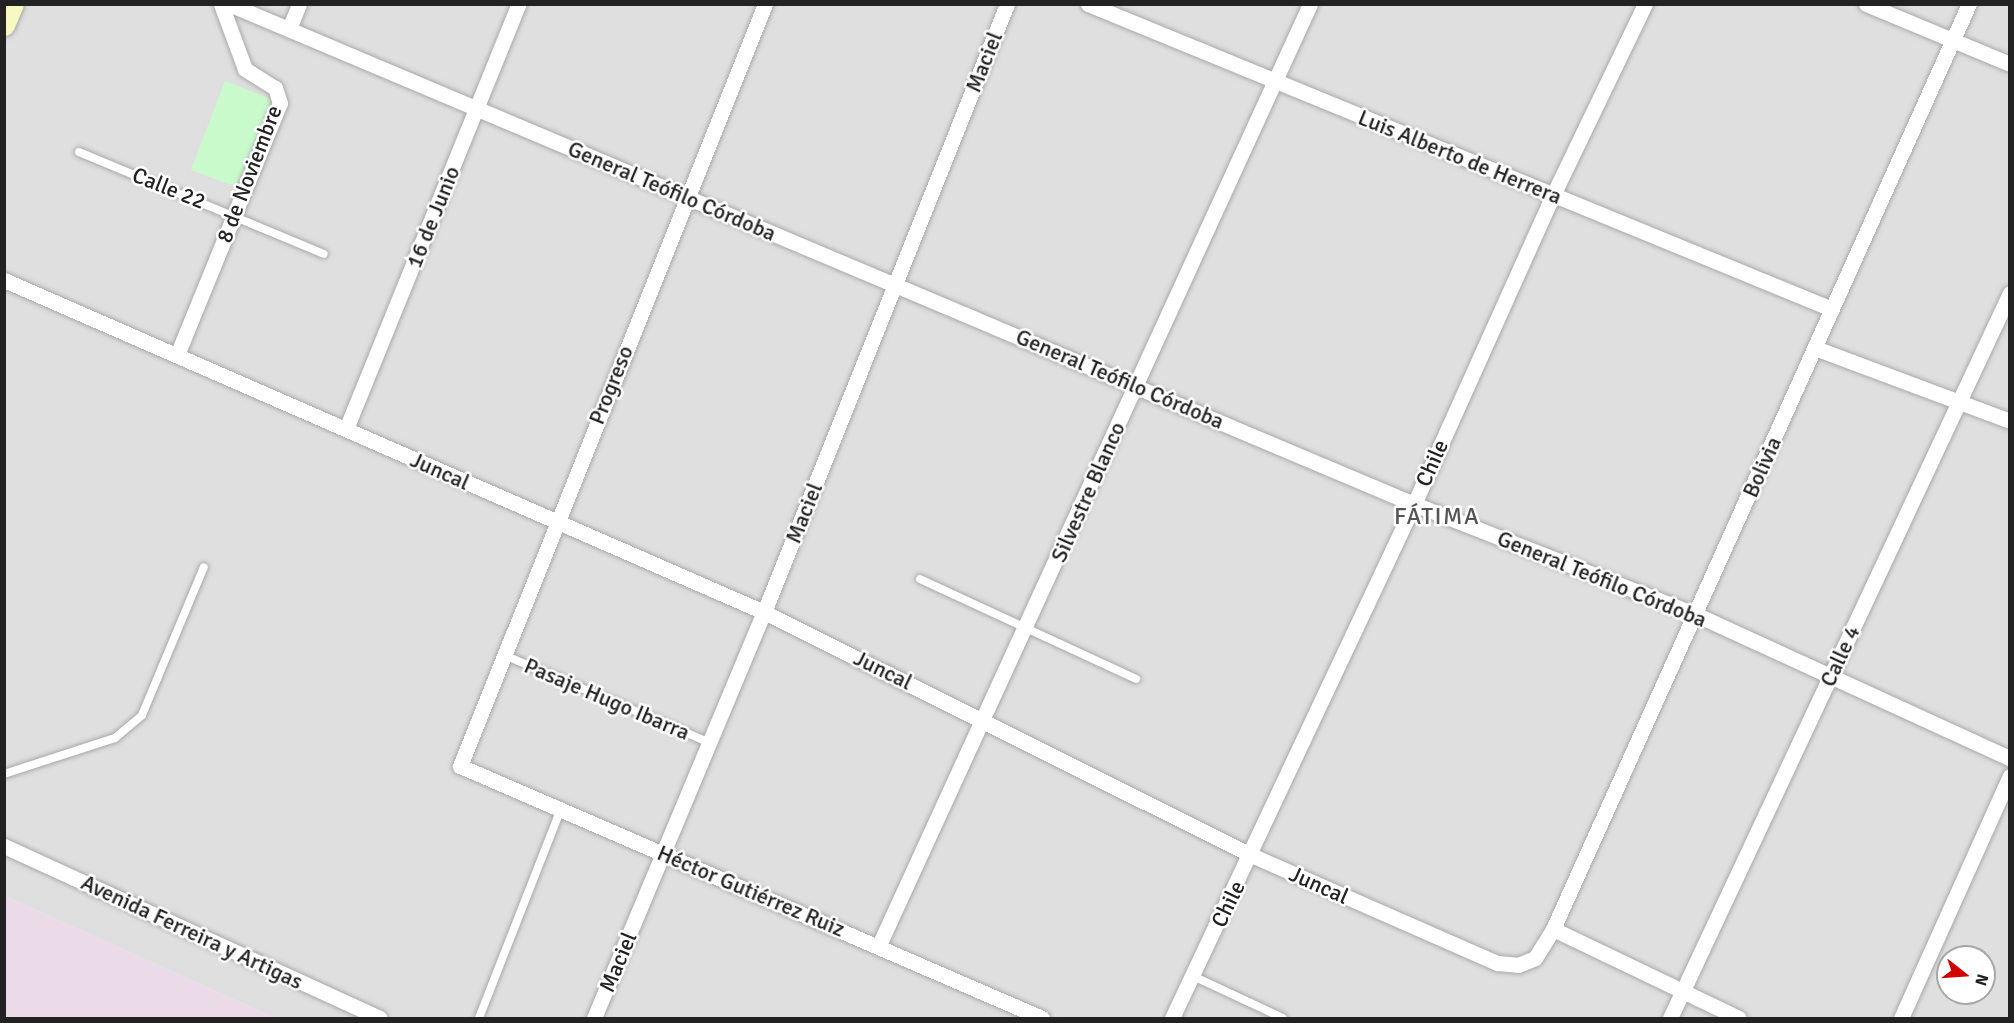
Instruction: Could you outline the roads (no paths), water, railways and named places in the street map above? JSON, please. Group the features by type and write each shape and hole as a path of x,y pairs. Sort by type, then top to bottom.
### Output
{"street":[{"path":"4,26 13,4"},
{"name":"8 de Noviembre","path":"177,355 280,103 275,88 245,69 222,4"},
{"name":"General Teófilo Córdoba","path":"229,4 1414,504 1697,615 2010,758"},
{"path":"289,29 299,4"},
{"name":"16 de Junio","path":"346,429 519,4"},
{"name":"Progreso","path":"460,766 765,4"},
{"name":"Maciel","path":"594,1018 665,854 764,612 1007,4"},
{"name":"Luis Alberto de Herrera","path":"1088,4 1832,309"},
{"name":"Silvestre Blanco","path":"879,945 986,720 1310,4"},
{"name":"Chile","path":"1172,1018 1251,855 1414,504 1553,195 1646,4"},
{"path":"1866,4 2010,64"},
{"name":"Bolivia","path":"1553,928 1697,615 1969,4"},
{"name":"Juncal","path":"4,280 764,612 986,720 1251,855 1497,963 1518,965 1535,958 1553,928"},
{"name":"Calle 4","path":"1670,1018 2010,293"},
{"path":"1815,348 2010,421"},
{"name":"Héctor Gutiérrez Ruiz","path":"460,766 879,945 1042,1018"},
{"path":"1901,1018 2010,776"},
{"name":"Avenida Ferreira y Artigas","path":"4,846 380,1018"},
{"path":"1553,928 1683,993 1739,1018"}],"lane":[{"name":"Calle 22","path":"79,152 324,254"},
{"path":"4,774 115,738 142,714 204,567"},
{"path":"920,579 1136,679"},
{"name":"Pasaje Hugo Ibarra","path":"504,655 710,743"},
{"path":"478,1018 561,809"},
{"path":"1193,976 1283,1018"}],"district":[{"name":"FÁTIMA","path":"1437,517"}]}
